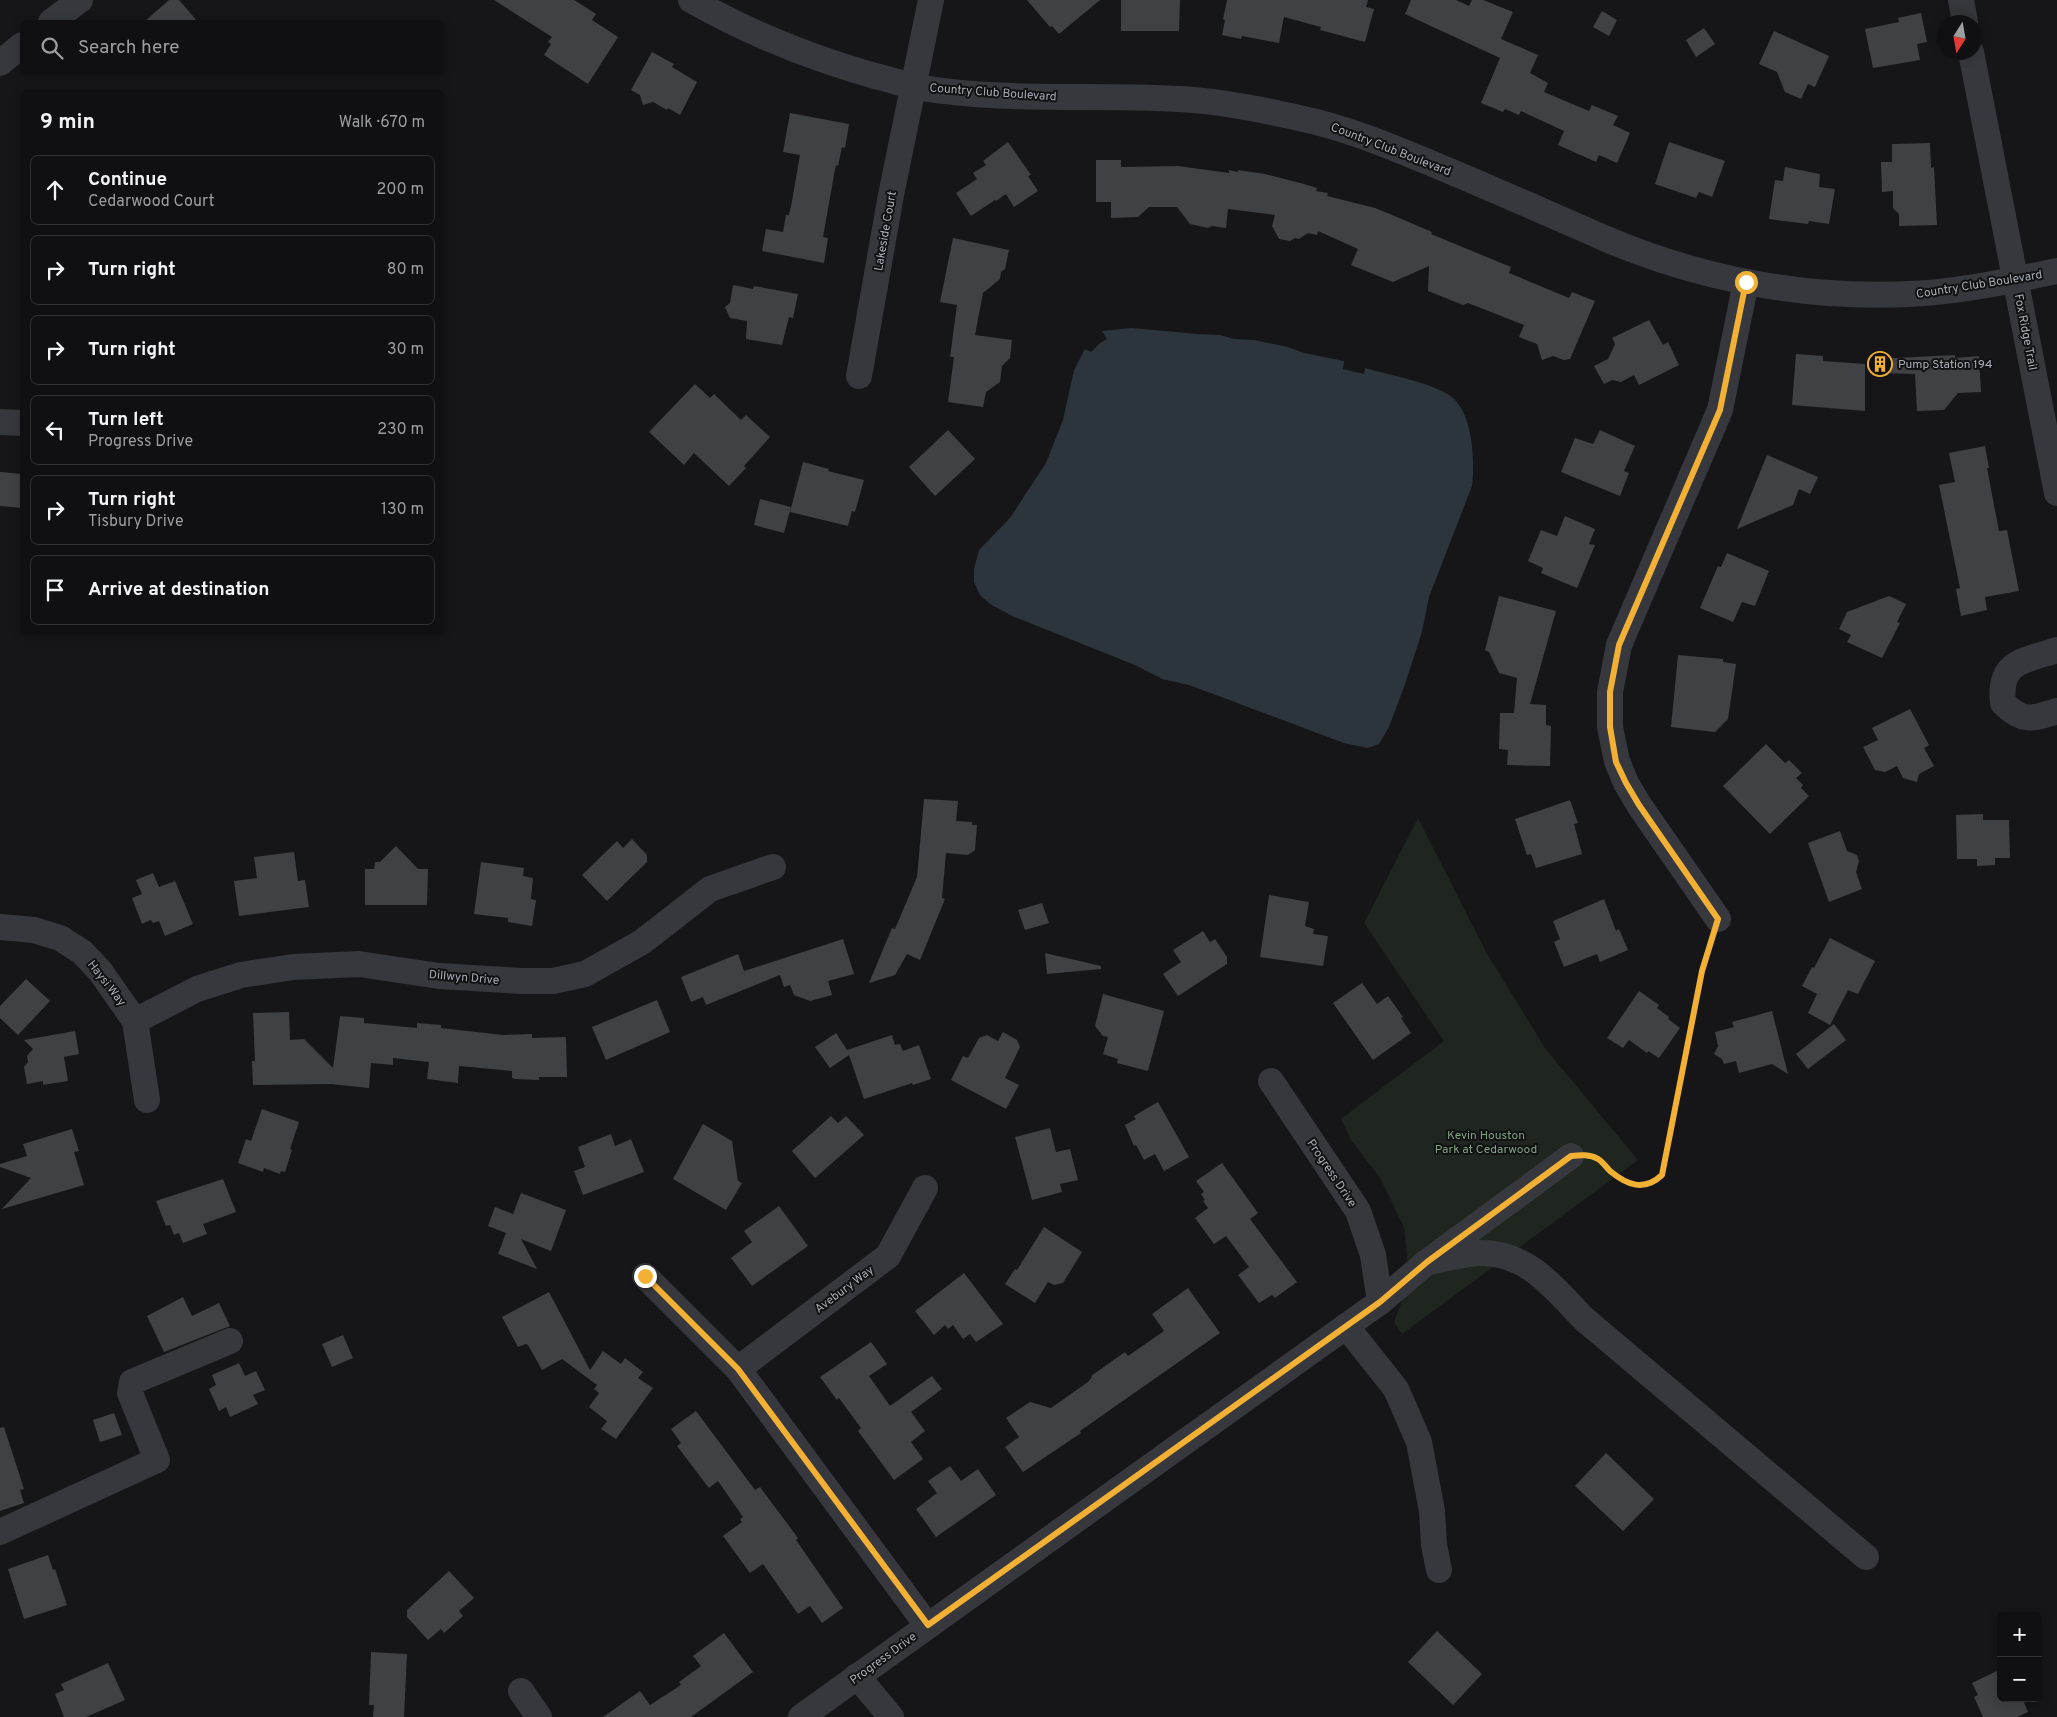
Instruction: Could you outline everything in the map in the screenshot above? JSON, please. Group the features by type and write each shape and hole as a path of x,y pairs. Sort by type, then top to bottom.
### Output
{"street":[{"path":"54,20 80,0"},
{"name":"Country Club Boulevard","path":"691,0 757,34 814,57 915,86 966,92 1044,97 1194,100 1257,109 1312,120 1357,134 1414,156 1607,239 1668,262 1746,282 1810,292 1911,294 1977,286 2057,271"},
{"name":"Lakeside Court","path":"859,376 891,195 915,86 931,0"},
{"path":"1961,0 1964,15"},
{"path":"0,63 20,47"},
{"name":"Fox Ridge Trail","path":"1974,60 2057,493"},
{"path":"1718,919 1639,805 1616,762 1610,727 1610,692 1619,645 1720,410 1746,282"},
{"path":"0,422 20,423"},
{"path":"2057,650 2016,664 2003,677 2001,690 2002,703 2014,714 2033,719 2057,712"},
{"name":"Dillwyn Drive","path":"135,1020 197,989 241,975 293,967 359,964 439,976 553,982 585,974 642,942 710,889 773,866"},
{"name":"Haysi Way","path":"0,927 34,930 60,938 82,952 100,971 135,1020 147,1100"},
{"name":"Progress Drive","path":"1271,1081 1358,1212 1373,1255 1380,1302"},
{"name":"Progress Drive","path":"801,1717 1380,1302 1427,1262 1571,1156"},
{"name":"Avebury Way","path":"738,1369 888,1256 925,1188"},
{"path":"1427,1262 1483,1253 1517,1259 1536,1272 1584,1319 1866,1557"},
{"path":"645,1276 738,1369 928,1625"},
{"path":"1346,1326 1396,1389 1419,1442 1432,1511 1434,1544 1439,1570"},
{"path":"0,1532 157,1460 130,1393 132,1382 230,1341"},
{"path":"857,1676 891,1717"},
{"path":"521,1691 539,1717"}],"path":[{"path":"1571,1156 1585,1154 1598,1159 1609,1170 1624,1180 1641,1186 1655,1182 1662,1175 1702,971 1718,919"}],"green space":[{"name":"Kevin Houston Park at Cedarwood","path":"1418,818 1486,952 1545,1048 1638,1160 1402,1334 1394,1322 1406,1291 1408,1268 1404,1227 1380,1178 1351,1140 1341,1119 1444,1041 1364,923"}],"shaded area":[{"path":"1131,328 1220,335 1234,339 1254,340 1288,347 1304,353 1344,361 1343,369 1364,374 1365,368 1424,384 1445,393 1460,406 1469,427 1473,452 1472,486 1429,597 1422,632 1404,687 1389,727 1379,744 1368,748 1344,743 1189,685 1162,679 1135,665 1012,616 990,604 980,595 974,582 974,569 979,550 1010,518 1046,463 1063,420 1074,370 1085,349 1091,352 1107,339 1102,331"}],"building":[{"path":"169,0 179,0 196,20 146,20"},
{"path":"494,0 574,0 596,14 592,20 618,37 588,84 544,55 551,44 548,42 552,37"},
{"path":"1027,0 1100,0 1059,34 1052,26 1050,27"},
{"path":"1121,0 1180,0 1179,31 1121,31"},
{"path":"1227,0 1368,0 1366,7 1374,9 1365,42 1320,30 1321,27 1284,17 1279,43 1242,36 1241,39 1222,35"},
{"path":"1411,0 1456,0 1469,6 1472,0 1483,0 1513,12 1501,39 1538,55 1530,73 1548,83 1544,92 1589,111 1592,105 1618,116 1613,125 1630,133 1617,163 1599,155 1596,162 1558,145 1564,131 1521,111 1519,115 1505,109 1503,112 1481,103 1500,58 1405,14"},
{"path":"1602,11 1617,20 1609,36 1593,27"},
{"path":"1921,13 1927,42 1917,44 1920,60 1873,68 1865,29 1899,22 1898,18"},
{"path":"1704,28 1715,44 1696,57 1686,40"},
{"path":"1774,31 1829,56 1815,87 1808,84 1801,99 1785,92 1777,72 1759,64"},
{"path":"652,52 674,64 672,67 697,82 680,115 653,102 643,105 640,95 631,90"},
{"path":"790,113 849,124 845,148 842,147 834,175 823,237 828,238 824,263 762,251 766,229 783,232 786,215 789,215 792,201 800,155 783,152"},
{"path":"1008,142 1031,175 1028,176 1038,191 1014,207 1006,194 971,216 956,193 977,179 973,173 986,165 983,161"},
{"path":"1669,142 1725,161 1712,197 1699,192 1696,198 1655,184"},
{"path":"1930,143 1931,168 1934,167 1937,225 1899,226 1899,214 1893,208 1893,191 1882,192 1881,162 1892,162 1892,144"},
{"path":"1096,160 1121,160 1121,167 1178,166 1229,173 1229,170 1238,172 1238,170 1265,174 1304,184 1317,188 1316,191 1328,193 1327,196 1375,208 1432,232 1431,234 1511,267 1509,273 1569,298 1572,292 1595,301 1570,359 1564,360 1553,356 1542,360 1537,344 1519,337 1524,325 1468,303 1463,305 1428,291 1429,266 1393,282 1351,265 1358,249 1318,231 1317,235 1308,233 1299,239 1295,238 1290,241 1279,239 1272,226 1275,215 1228,209 1226,228 1212,226 1208,228 1190,224 1177,207 1149,207 1138,217 1111,218 1111,202 1096,202"},
{"path":"1785,167 1820,174 1819,187 1835,189 1829,224 1809,221 1808,224 1769,219 1775,180 1783,181"},
{"path":"953,238 1009,250 1005,269 1001,272 1000,279 983,293 975,335 1012,340 1010,358 1002,366 1000,382 986,392 983,407 948,402 954,357 950,357 957,305 940,302"},
{"path":"733,285 753,289 754,286 798,294 793,318 789,317 782,345 746,339 747,321 730,318 725,307 730,303"},
{"path":"1649,320 1663,345 1668,342 1679,365 1639,385 1634,375 1621,382 1612,380 1604,384 1594,366 1608,359 1615,344 1612,338"},
{"path":"1796,354 1823,356 1823,361 1865,364 1865,411 1792,405"},
{"path":"1955,355 1955,358 1979,356 1981,392 1958,393 1944,410 1917,411 1915,374 1877,373 1877,359"},
{"path":"695,384 710,398 714,394 741,420 746,415 770,437 729,486 694,453 684,465 649,432"},
{"path":"948,430 975,459 935,496 909,467"},
{"path":"1600,430 1635,446 1624,471 1629,473 1620,496 1561,472 1575,438 1593,444"},
{"path":"1985,446 1989,468 1987,468 1999,531 2007,530 2019,591 1985,597 1987,610 1961,616 1956,589 1960,588 1939,485 1955,482 1949,453"},
{"path":"1767,455 1818,477 1810,494 1799,489 1793,505 1737,529"},
{"path":"803,462 829,469 828,471 864,480 855,512 852,511 848,526 790,512"},
{"path":"0,472 20,474 20,508 0,506"},
{"path":"760,499 791,507 784,533 754,525"},
{"path":"1565,516 1595,529 1589,544 1595,545 1577,588 1541,573 1543,568 1528,561 1541,530 1557,536"},
{"path":"1727,553 1769,571 1755,606 1742,602 1733,622 1700,608 1718,566 1721,567"},
{"path":"1499,596 1556,611 1530,704 1546,705 1546,725 1551,726 1550,766 1507,765 1508,750 1499,749 1500,713 1514,713 1517,678 1499,673 1489,652 1485,650"},
{"path":"1889,596 1906,604 1897,622 1900,623 1882,658 1847,642 1851,635 1839,629 1847,612"},
{"path":"1678,655 1723,659 1723,662 1736,664 1728,719 1715,732 1671,727"},
{"path":"1910,709 1929,745 1924,748 1934,766 1919,774 1917,782 1903,778 1897,766 1885,772 1875,770 1863,747 1878,740 1872,728"},
{"path":"1766,744 1785,763 1789,760 1802,773 1796,778 1803,785 1801,788 1809,796 1770,834 1723,786"},
{"path":"924,799 958,801 956,821 972,822 972,825 977,825 975,850 968,855 946,853 942,898 945,899 920,960 907,954 895,975 869,983 892,928 895,929 917,877"},
{"path":"1570,800 1578,823 1574,824 1582,854 1536,868 1531,854 1527,855 1515,819"},
{"path":"1983,814 1983,820 2009,820 2010,858 1995,858 1995,865 1977,866 1977,859 1957,859 1956,815"},
{"path":"1840,831 1847,851 1857,855 1859,861 1856,872 1862,889 1829,902 1808,843"},
{"path":"632,839 647,855 647,862 607,901 582,875 617,841 623,848"},
{"path":"396,846 418,869 428,869 427,905 365,905 365,869 374,869 375,862 380,862"},
{"path":"294,852 298,881 305,880 309,907 239,916 234,881 257,878 254,857"},
{"path":"481,862 524,868 523,876 533,878 531,899 536,900 532,926 508,922 508,918 474,914"},
{"path":"153,873 159,887 175,881 193,924 165,936 159,921 153,923 151,920 142,924 132,898 142,894 136,880"},
{"path":"1269,895 1309,902 1305,926 1314,929 1313,934 1328,936 1323,966 1260,957"},
{"path":"1604,899 1616,931 1619,929 1628,950 1600,962 1597,954 1564,967 1554,942 1560,939 1553,921"},
{"path":"1042,903 1049,923 1025,930 1018,910"},
{"path":"1203,931 1210,942 1215,939 1227,957 1227,964 1178,996 1163,974 1181,962 1173,950"},
{"path":"1830,938 1875,961 1858,994 1848,990 1830,1025 1808,1013 1817,994 1802,986"},
{"path":"843,939 854,974 828,981 832,995 810,1001 794,995 790,985 784,987 780,975 706,1005 703,997 691,1002 681,977 738,954 744,971"},
{"path":"1045,953 1101,966 1101,969 1047,974"},
{"path":"26,979 50,1001 18,1035 0,1018 0,1006"},
{"path":"1362,983 1377,1004 1388,996 1403,1017 1401,1018 1411,1033 1373,1060 1333,1003"},
{"path":"1639,991 1659,1005 1657,1008 1680,1028 1659,1058 1648,1051 1647,1053 1629,1040 1623,1048 1607,1038"},
{"path":"1103,994 1164,1011 1148,1071 1117,1063 1118,1059 1103,1054 1108,1037 1103,1036 1095,1026"},
{"path":"657,1000 670,1032 606,1060 592,1027"},
{"path":"1772,1011 1788,1074 1772,1064 1739,1073 1736,1061 1724,1064 1722,1059 1714,1054 1718,1046 1715,1032 1734,1027 1732,1022"},
{"path":"289,1012 290,1040 304,1039 333,1068 340,1016 364,1018 364,1023 417,1028 417,1023 441,1025 441,1028 503,1035 532,1034 532,1038 566,1037 567,1077 539,1077 539,1080 515,1079 512,1078 512,1071 459,1066 458,1083 427,1079 429,1062 393,1058 393,1065 371,1063 369,1088 331,1084 253,1085 252,1061 255,1061 253,1013"},
{"path":"1834,1024 1846,1040 1808,1069 1796,1054"},
{"path":"75,1031 79,1054 64,1057 68,1081 43,1085 43,1081 27,1084 24,1067 28,1062 27,1056 33,1049 24,1040"},
{"path":"1003,1032 1017,1040 1020,1047 1005,1078 1019,1085 1006,1109 951,1080 963,1056 968,1058 979,1038 987,1035 998,1041"},
{"path":"836,1033 847,1050 892,1035 895,1045 900,1044 903,1051 919,1045 931,1079 913,1085 912,1083 864,1099 849,1055 830,1068 815,1047"},
{"path":"1158,1102 1189,1157 1164,1171 1155,1154 1144,1160 1136,1145 1134,1146 1125,1125 1136,1119 1134,1116"},
{"path":"262,1109 299,1122 285,1172 281,1171 280,1174 264,1168 263,1172 238,1163 246,1139 251,1141"},
{"path":"831,1116 838,1123 846,1116 864,1135 815,1178 792,1151"},
{"path":"703,1124 732,1141 738,1181 742,1183 726,1210 673,1179"},
{"path":"1050,1128 1056,1152 1070,1149 1078,1180 1060,1184 1062,1192 1032,1200 1015,1137"},
{"path":"72,1129 79,1151 74,1152 84,1185 2,1209 31,1178 0,1167 0,1164 27,1156 23,1144"},
{"path":"611,1134 615,1146 631,1139 644,1172 583,1195 574,1171 585,1167 578,1147"},
{"path":"1222,1163 1258,1213 1250,1219 1297,1282 1275,1298 1272,1295 1259,1303 1238,1275 1249,1267 1226,1236 1214,1244 1195,1218 1208,1208 1201,1194 1204,1192 1196,1181"},
{"path":"223,1179 236,1212 203,1224 207,1234 183,1243 179,1233 174,1235 170,1225 166,1226 156,1201"},
{"path":"521,1193 566,1210 551,1251 521,1239 537,1269 498,1254 506,1233 488,1226 495,1207 513,1214"},
{"path":"779,1206 808,1246 752,1286 731,1258 752,1242 744,1231"},
{"path":"1044,1227 1082,1252 1063,1283 1054,1285 1048,1282 1035,1303 1005,1284 1015,1269 1017,1270"},
{"path":"964,1273 1003,1324 976,1342 970,1334 963,1339 953,1325 948,1329 945,1325 934,1335 915,1311"},
{"path":"1188,1288 1220,1333 1080,1431 1081,1433 1023,1472 1005,1447 1019,1437 1006,1418 1030,1402 1051,1408 1088,1382 1091,1376 1125,1352 1128,1356 1164,1331 1152,1314"},
{"path":"549,1292 590,1370 603,1351 621,1364 625,1358 643,1372 638,1378 653,1388 616,1439 601,1429 607,1421 589,1407 599,1393 594,1389 597,1385 562,1359 542,1370 528,1345 518,1347 502,1317"},
{"path":"183,1297 192,1316 219,1303 230,1326 164,1352 147,1316"},
{"path":"343,1335 353,1358 332,1367 322,1344"},
{"path":"871,1342 887,1364 869,1376 890,1406 932,1376 942,1389 911,1412 925,1431 911,1442 923,1459 894,1480 858,1431 861,1428 839,1398 837,1400 820,1377"},
{"path":"239,1363 245,1376 256,1371 265,1390 253,1395 258,1404 230,1417 226,1407 219,1411 209,1389 216,1385 212,1375"},
{"path":"696,1411 755,1490 760,1487 798,1538 796,1540 843,1608 822,1623 810,1606 798,1614 763,1564 750,1573 723,1536 742,1522 740,1519 743,1517 718,1481 709,1488 677,1446 681,1443 671,1429"},
{"path":"114,1413 122,1435 100,1442 93,1420"},
{"path":"4,1427 24,1489 20,1490 24,1503 0,1511 0,1428"},
{"path":"1606,1453 1654,1499 1623,1531 1575,1486"},
{"path":"950,1466 961,1481 978,1469 996,1495 936,1537 916,1509 937,1493 928,1481"},
{"path":"48,1555 53,1570 55,1569 67,1605 24,1619 8,1569"},
{"path":"449,1571 474,1598 459,1611 463,1616 444,1633 441,1629 428,1640 407,1617 407,1610"},
{"path":"1437,1631 1482,1674 1453,1705 1408,1662"},
{"path":"724,1633 753,1672 691,1717 603,1717 640,1691 650,1705 681,1685 679,1682 701,1666 693,1656"},
{"path":"371,1652 407,1654 404,1717 373,1717 374,1705 369,1705"},
{"path":"108,1663 125,1700 86,1717 64,1717 55,1694 64,1690 61,1684"},
{"path":"1997,1671 1997,1702 2024,1702 2028,1712 2017,1717 1983,1717 1974,1697 1978,1695 1972,1683"}],"place":[{"name":"Pump Station 194","path":"1880,364"}],"route":[{"path":"645,1276 738,1369 928,1625 1380,1302 1427,1262 1571,1156 1585,1154 1598,1159 1609,1170 1624,1180 1641,1186 1655,1182 1662,1175 1702,971 1718,919 1639,805 1616,762 1610,727 1610,692 1619,645 1720,410 1746,282"}]}
